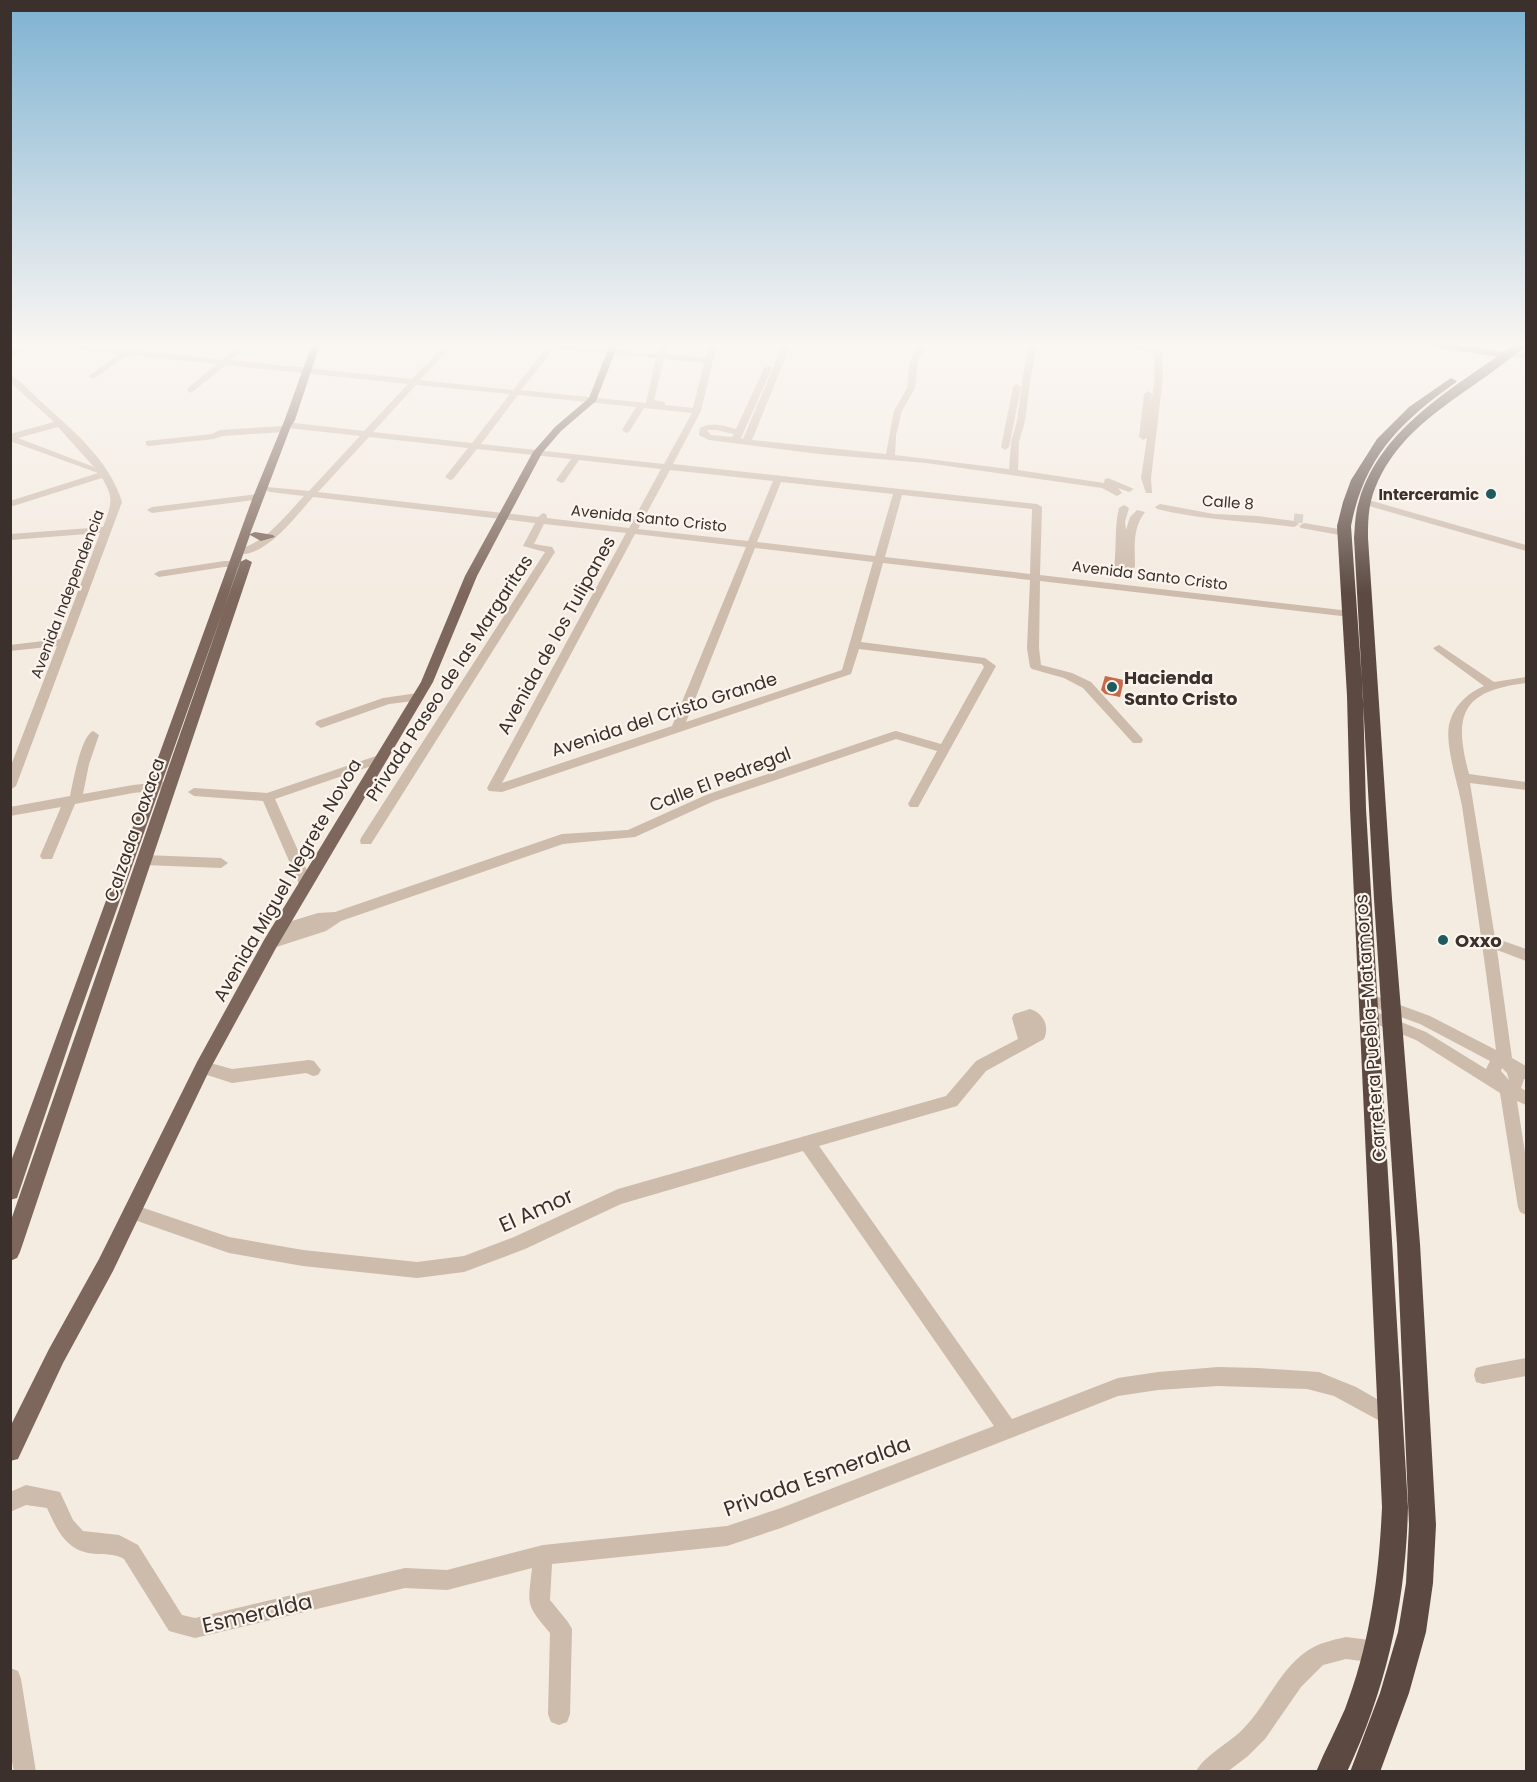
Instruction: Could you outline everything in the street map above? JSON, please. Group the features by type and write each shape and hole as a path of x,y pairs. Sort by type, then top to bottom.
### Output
{"highway":[{"name":"Carretera Puebla-Matamoros","path":"1365,1772 1403,1669 1416,1610 1420,1561 1421,1463 1402,1129 1381,1011 1358,809 1345,529 1346,511 1360,472 1376,446 1392,427"},
{"name":"Carretera Puebla-Matamoros","path":"1331,1772 1363,1702 1378,1652 1389,1602 1395,1550 1395,1507 1389,1417 1381,1011 1361,538 1365,502 1376,472 1394,445 1412,427"}],"main road":[{"name":"Calzada Oaxaca","path":"242,558 255,535 287,427"},
{"name":"Calzada Oaxaca","path":"10,1192 65,1032 136,868 242,558 258,496 287,427"},
{"name":"Avenida Miguel Negrete Novoa","path":"10,1451 203,1067 273,938 427,682 471,576 538,452 560,427"},
{"path":"255,535 261,538 269,537"},
{"name":"Calzada Oaxaca","path":"10,1252 163,785"}],"street":[{"path":"11,437 47,427"},
{"name":"Avenida Independencia","path":"10,786 117,502 114,486 93,458 61,427"},
{"path":"149,443 270,427"},
{"path":"310,427 1037,507 1031,574 1033,648 1036,667 1068,675 1087,685 1137,740"},
{"path":"159,574 242,558 269,537 373,427"},
{"path":"450,477 489,427"},
{"name":"Avenida de los Tulipanes","path":"493,788 689,427"},
{"path":"743,437 747,427"},
{"path":"743,437 748,427"},
{"path":"885,454 894,427"},
{"path":"1008,470 1017,427"},
{"path":"1117,493 1138,485 1148,427"},
{"path":"1149,427 1146,478 1149,491"},
{"path":"11,437 18,442 103,472"},
{"path":"743,437 1110,481 1158,495 1161,505 1155,511 1140,512 1124,508 1115,501 1117,493"},
{"path":"561,480 577,456"},
{"path":"1008,470 1103,485 1113,488 1117,493"},
{"path":"10,504 103,472"},
{"path":"677,729 778,479"},
{"name":"Avenida Santo Cristo","path":"271,487 1350,611"},
{"path":"898,492 855,645 988,663 990,666 914,804"},
{"path":"152,510 258,496"},
{"path":"1365,502 1527,548"},
{"name":"Calle 8","path":"1161,505 1214,517 1299,522 1345,529"},
{"path":"1124,508 1120,522 1122,544 1119,567 1124,570 1130,567 1130,527 1133,518 1140,512"},
{"name":"Privada Paseo de las Margaritas","path":"366,841 550,552 548,549 528,546 541,519"},
{"path":"10,537 107,530"},
{"path":"10,648 64,642"},
{"name":"Avenida del Cristo Grande","path":"493,788 498,789 847,672 855,645"},
{"path":"1439,648 1492,686"},
{"path":"1507,1088 1515,1084 1517,1078 1513,1069 1505,1061 1490,941 1463,778 1453,733 1457,717 1466,702 1492,686 1527,680"},
{"path":"321,724 387,701 418,698"},
{"path":"47,856 72,800 93,735"},
{"name":"Calle El Pedregal","path":"273,938 321,927 336,916 562,839 630,834 710,798 896,735 944,749"},
{"path":"194,792 268,797 382,758"},
{"path":"1463,778 1527,786"},
{"path":"10,812 163,785"},
{"path":"268,797 306,884"},
{"path":"136,868 221,863"},
{"path":"1490,941 1527,955"},
{"path":"1381,1011 1425,1020 1527,1073"},
{"path":"1381,1011 1493,1082 1527,1098"},
{"name":"El Amor","path":"132,1212 229,1245 303,1258 417,1270 464,1264 519,1243 618,1197 951,1101 981,1066 1026,1041"},
{"path":"203,1067 232,1076 286,1067 309,1066 313,1070"},
{"path":"1507,1088 1527,1207"},
{"path":"807,1143 1008,1429"},
{"path":"1484,1375 1527,1367"},
{"name":"Privada Esmeralda","path":"495,1566 543,1555 727,1536 781,1518 1118,1387 1154,1381 1260,1376 1323,1383 1364,1401 1389,1417"},
{"name":"Esmeralda","path":"10,1502 26,1495 53,1498 66,1527 76,1538 87,1543 119,1545 131,1552 176,1624 195,1628 405,1578 447,1580 495,1566"},
{"path":"543,1555 539,1603 561,1629 559,1714"},
{"path":"1207,1772 1256,1732 1293,1677 1306,1665 1330,1652 1346,1648 1378,1652"},
{"path":"10,1679 25,1772"}],"building":[{"name":"Hacienda Santo Cristo","path":"1105,676 1124,680 1120,697 1105,694 1101,690"}],"tunnel":[{"path":"1294,518 1304,519"}],"place":[{"name":"Interceramic","path":"1491,494"},
{"name":"Hacienda Santo Cristo","path":"1112,687"},
{"name":"Oxxo","path":"1443,940"}]}
